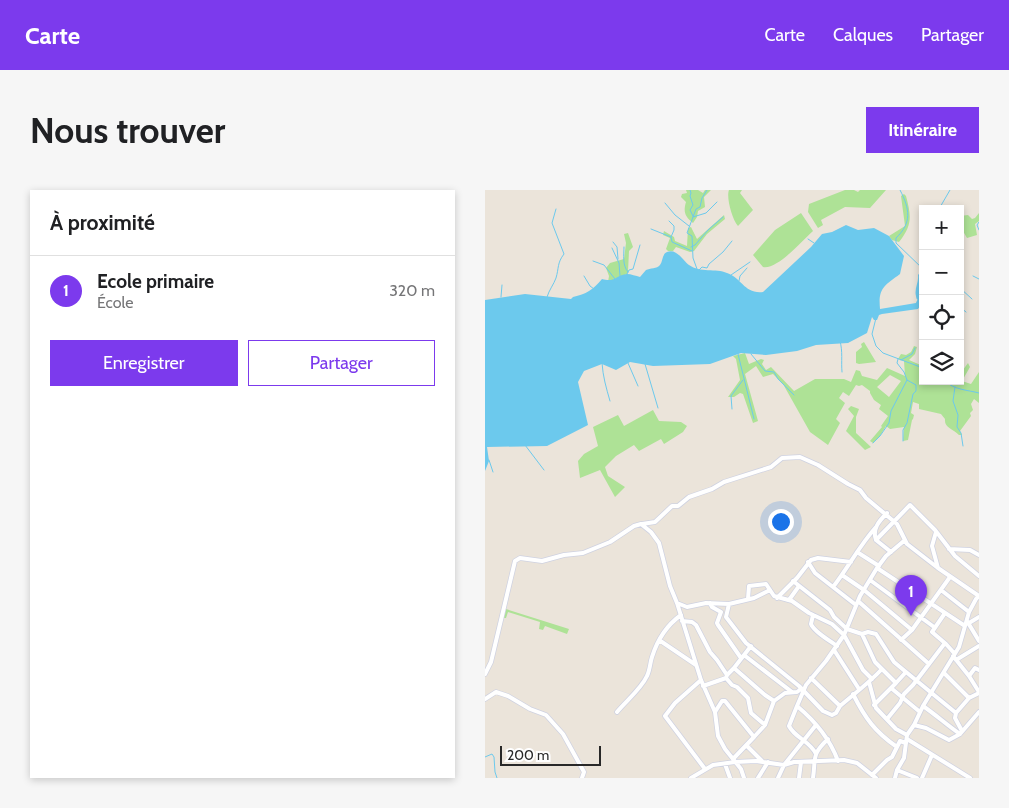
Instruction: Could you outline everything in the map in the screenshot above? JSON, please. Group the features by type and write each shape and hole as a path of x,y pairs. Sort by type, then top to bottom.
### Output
{"street":[{"path":"485,674 491,662 515,561 520,558 542,561 564,555 583,553 610,542 634,526 655,522 672,506 679,506 689,497 736,478 771,467 782,458 796,456 818,465 847,484 857,488 866,498 894,520 905,540 938,568 979,596 969,612 968,622 979,641"},
{"path":"876,540 910,505 962,563 979,576"},
{"path":"833,587 887,513"},
{"path":"641,524 651,532 659,543 670,586 683,621 695,665 715,712 718,736 741,769 744,778"},
{"path":"876,527 874,537 891,552"},
{"path":"936,532 932,546 938,568"},
{"path":"816,754 811,745 794,733 789,726 802,690 844,635 863,590 878,567 905,540"},
{"path":"949,549 970,550 979,555"},
{"path":"857,552 965,626"},
{"path":"777,598 811,560 818,558 851,562"},
{"path":"808,562 815,573 857,603 929,664"},
{"path":"842,575 912,630"},
{"path":"901,640 912,630 950,577"},
{"path":"870,580 934,627"},
{"path":"793,581 830,610 847,628 862,634 868,632 876,634 894,662 956,713"},
{"path":"748,599 749,586 766,584 773,596 789,600 832,624 844,635 871,681 874,705 907,739 960,775 971,778"},
{"path":"789,600 799,586"},
{"path":"677,603 687,606 710,603 729,604 754,598 770,590"},
{"path":"941,590 969,612"},
{"path":"710,603 712,607 721,612 718,625 743,656 793,692"},
{"path":"729,604 726,617 741,638 828,714 836,713 840,706 859,689 866,686 882,670"},
{"path":"945,613 934,627 932,633 945,643 954,654 956,660 979,692 969,698 956,713 955,719 961,733"},
{"path":"617,712 645,679 659,640 681,615"},
{"path":"813,615 811,624 814,631 837,646"},
{"path":"895,778 904,758 907,739 923,706 960,645 965,626 968,622 979,616"},
{"path":"683,621 697,624 710,652 732,685 737,687 748,698 751,713 765,725"},
{"path":"862,634 875,662 896,683"},
{"path":"659,640 695,665"},
{"path":"887,719 945,643"},
{"path":"703,686 726,676 751,646"},
{"path":"956,660 979,646"},
{"path":"834,650 859,689"},
{"path":"734,668 774,701"},
{"path":"969,676 978,668"},
{"path":"874,705 906,672"},
{"path":"944,673 969,698"},
{"path":"811,678 840,706"},
{"path":"701,680 675,703 665,716 705,769"},
{"path":"891,688 920,712"},
{"path":"734,761 765,725 774,701 785,693 802,690"},
{"path":"485,698 496,692 503,694 546,716 563,734 588,778"},
{"path":"853,694 870,724 884,738 897,747"},
{"path":"715,712 722,701 725,701 754,737"},
{"path":"797,706 828,740 839,761"},
{"path":"923,706 945,724 961,733"},
{"path":"914,726 926,728 949,740 961,733 979,712"},
{"path":"778,778 784,764 816,725"},
{"path":"864,778 872,775 892,757 901,741 907,739"},
{"path":"813,778 816,754 828,740"},
{"path":"747,746 762,761"},
{"path":"922,778 932,755"},
{"path":"693,777 713,765 734,761 762,761 784,764 852,762 872,775"},
{"path":"758,778 769,762"},
{"path":"799,778 801,762"},
{"path":"725,764 730,778"},
{"path":"897,770 917,778"},
{"path":"582,778 584,772"}],"green space":[{"path":"686,190 698,190 703,193 705,190 711,190 704,197 705,207 698,211 693,223 685,214 686,202 681,197 682,194 687,193"},
{"path":"729,190 742,190 740,193 753,210 738,226 730,208"},
{"path":"845,190 858,192 860,190 886,190 870,208 845,207 821,220 823,225 818,228 808,212 809,204"},
{"path":"904,194 908,203 910,220 904,236 899,242 892,240 889,236 905,226 901,196"},
{"path":"801,213 813,231 782,260 769,267 763,267 753,255 775,230"},
{"path":"979,213 979,221 975,224 977,235 967,238 964,233 964,216 968,215 972,219"},
{"path":"724,215 725,219 707,234 694,251 690,252 676,247 673,251 666,249 670,238 663,235 664,231 674,237 675,241 687,246 688,228 691,227 697,239"},
{"path":"628,233 633,247 629,251 628,272 608,282 609,276 606,268 610,263 624,259 626,243 624,234"},
{"path":"864,342 876,362 856,363 856,352 862,347 861,344"},
{"path":"914,346 917,347 915,354 909,360 919,364 919,385 964,385 964,382 971,384 979,372 979,403 974,399 971,404 973,410 960,431 962,435 959,435 947,426 941,414 919,409 919,404 913,402 911,413 914,415 908,440 903,441 904,427 890,429 886,426 873,443 870,441 882,427 888,416 879,409 881,405 874,400 870,391 862,385 856,385 849,396 843,392 839,398 845,403 836,419 840,423 828,445 810,432 783,384 773,374 763,377 756,366 745,374 758,421 753,423 743,394 740,393 734,397 728,397 740,380 736,359 733,356 745,353 749,364 761,359 764,360 762,364 766,370 771,367 794,391 815,379 844,379 851,382 856,370 860,371 862,376 877,380 887,368 905,376 904,361 898,359 901,354 906,355 911,352","holes":["890,375 901,381 889,397 877,387"]},
{"path":"968,363 970,367 964,378 964,368"},
{"path":"851,406 859,409 856,417 856,433 871,447 865,450 846,431 854,416 848,409"},
{"path":"653,410 659,421 681,422 687,426 683,432 664,444 661,439 639,451 634,445 616,456 605,467 608,476 625,487 615,497 600,470 580,478 578,461 584,454 598,446 593,427 618,415 624,426"},
{"path":"506,609 569,629 567,634 545,626 543,630 539,629 540,622 508,612 506,618 503,618"}],"water":[{"path":"846,225 858,230 874,228 889,236 904,256 900,274 886,285 881,292 880,309 916,303 918,300 916,298 916,288 919,274 918,309 882,314 879,315 877,320 874,320 872,317 867,333 848,343 816,345 797,351 766,355 741,353 710,364 653,366 630,362 616,370 602,364 584,371 578,382 588,425 547,446 487,447 489,461 485,471 485,300 525,294 571,299 589,291 602,279 610,280 627,274 640,277 646,270 659,266 664,254 671,251 677,253 693,267 727,273 751,291 763,292 811,247 822,234 832,232"}],"waterway":[{"path":"690,190 693,205 690,210 693,216"},
{"path":"697,269 693,258 692,236 687,233 696,209 700,207 702,198 707,190"},
{"path":"900,190 906,203 908,216 905,227 896,238 896,243 919,265"},
{"path":"941,205 950,190"},
{"path":"693,217 706,213 717,202"},
{"path":"665,203 675,215 689,226"},
{"path":"547,297 564,254 552,223 556,209"},
{"path":"691,247 723,217"},
{"path":"669,221 674,226 671,237"},
{"path":"979,222 977,225 979,230"},
{"path":"651,229 671,237 672,242 692,251"},
{"path":"808,239 814,243"},
{"path":"699,270 702,267 707,268 732,241"},
{"path":"613,242 617,247 618,259"},
{"path":"627,274 629,270 633,269 640,245"},
{"path":"624,247 624,263 628,272"},
{"path":"612,248 619,263 620,276"},
{"path":"593,261 604,265 615,279"},
{"path":"731,275 750,262"},
{"path":"739,281 740,276 747,268"},
{"path":"584,276 594,289"},
{"path":"973,276 979,279"},
{"path":"501,297 502,285"},
{"path":"964,292 972,299"},
{"path":"876,318 872,334 876,346 883,353 919,366"},
{"path":"840,341 842,372"},
{"path":"901,360 912,354 915,348"},
{"path":"738,354 754,419"},
{"path":"751,354 765,371 774,372 778,379 794,395"},
{"path":"873,443 889,423 891,411 907,380 897,363 898,359"},
{"path":"602,363 610,401"},
{"path":"628,363 638,386"},
{"path":"645,364 658,408"},
{"path":"732,409 731,396 743,380"},
{"path":"903,441 903,430 907,423 913,394 916,391 916,385 907,380"},
{"path":"951,385 979,393"},
{"path":"955,387 953,401 958,415 957,427 961,433 963,446"},
{"path":"525,445 544,470"},
{"path":"489,460 493,472"},
{"path":"485,757 492,754 494,757 497,778"}],"place":[{"name":"Ecole primaire","path":"911,616"}]}
